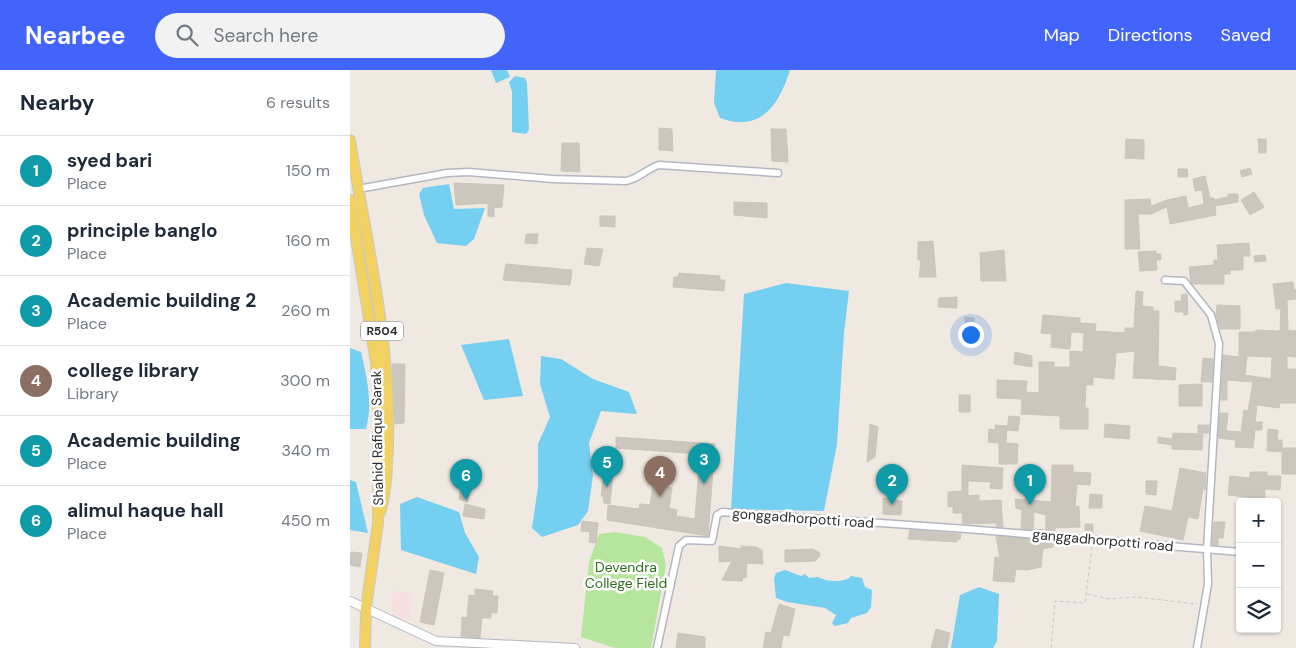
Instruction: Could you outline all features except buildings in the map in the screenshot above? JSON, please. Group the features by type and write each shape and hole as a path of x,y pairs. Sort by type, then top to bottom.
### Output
{"main road":[{"name":"R504","path":"350,140 388,370 389,409 386,494 378,523"},
{"name":"Shahid Rafique Sarak","path":"350,200 376,364 378,403 378,523 366,612 365,648"}],"street":[{"path":"358,189 447,173 469,172 553,179 626,181 635,180 651,167 659,165 778,173"},
{"path":"1165,280 1184,281 1211,315 1219,344 1207,549 1208,584 1197,648"},
{"name":"gonggadhorpotti road","path":"657,648 679,546 686,540 712,541 719,513 967,529"},
{"name":"ganggadhorpotti road","path":"967,529 1236,552"},
{"path":"350,601 366,612 436,641 575,648"}],"path":[{"path":"1051,648 1055,602 1085,603 1093,540"},
{"path":"1086,593 1109,599 1136,597 1205,606"}],"shaded area":[{"path":"393,591 412,593 410,620 392,618"}],"green space":[{"name":"Devendra College Field","path":"615,532 645,537 662,548 666,565 651,648 615,648 581,637 589,562 599,534"}],"water":[{"path":"491,70 507,70 510,77 496,83"},
{"path":"716,70 790,70 786,83 774,105 766,113 757,119 747,122 734,122 720,118 714,103"},
{"path":"515,76 525,78 527,83 529,130 526,134 512,132 512,92 509,82"},
{"path":"449,184 454,209 485,208 474,239 466,246 437,243 424,215 419,194 423,188"},
{"path":"786,283 849,291 844,333 837,444 824,511 731,509 744,294"},
{"path":"509,339 523,396 484,400 461,345"},
{"path":"350,348 361,352 365,371 369,400 366,429 350,429"},
{"path":"541,356 561,359 593,379 629,392 637,414 601,411 589,443 593,476 588,511 578,525 542,537 532,528 538,487 538,444 550,417 540,384"},
{"path":"350,480 356,482 368,533 350,530"},
{"path":"417,497 459,512 465,533 479,557 476,574 401,550 400,504"},
{"path":"785,570 801,576 805,574 809,578 818,577 831,581 845,580 851,576 862,578 865,587 872,590 871,607 867,613 851,618 848,623 835,626 832,623 836,615 825,608 787,602 776,598 774,578 776,573"},
{"path":"979,587 999,594 997,641 993,648 951,648 960,595"}],"place":[{"name":"Academic building 2","path":"704,484"},
{"name":"Academic building","path":"607,487"},
{"name":"college library","path":"660,497"},
{"name":"alimul haque hall","path":"466,500"},
{"name":"principle banglo","path":"892,505"},
{"name":"syed bari","path":"1030,505"}]}
